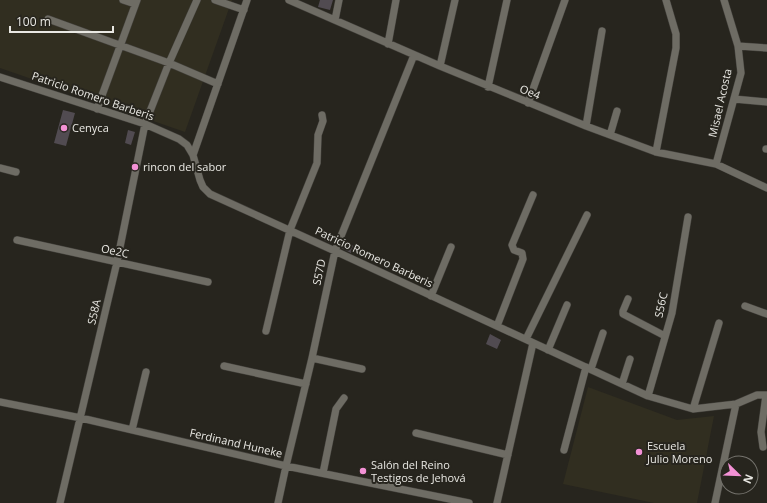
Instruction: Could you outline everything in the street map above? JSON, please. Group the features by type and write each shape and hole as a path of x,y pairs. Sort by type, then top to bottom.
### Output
{"street":[{"path":"97,108 136,2 122,0"},
{"name":"S58A","path":"60,503 117,262 145,124 169,62 197,0"},
{"path":"215,0 244,10"},
{"path":"193,155 247,0"},
{"name":"Oe4","path":"289,0 488,87 586,126 656,152 716,164 767,188"},
{"path":"335,20 339,0"},
{"path":"388,44 396,0"},
{"path":"440,66 455,0"},
{"path":"488,87 507,0"},
{"path":"528,103 564,0"},
{"path":"656,152 676,48 676,34 666,0"},
{"name":"Misael Acosta","path":"716,164 741,73 738,46 724,0"},
{"path":"48,19 169,62 218,84"},
{"path":"586,126 602,31"},
{"path":"738,46 767,48"},
{"name":"S57D","path":"278,503 335,251 414,55"},
{"name":"Patricio Romero Barberis","path":"0,76 145,124 179,139 186,144 193,155 203,187 210,194 648,396 693,409 736,404 757,395 766,395"},
{"path":"734,99 767,102"},
{"path":"610,135 617,111"},
{"path":"266,331 290,230 317,163 318,135 323,121 322,114"},
{"path":"0,168 16,172"},
{"path":"497,326 523,259 522,253 514,250 512,245 533,196"},
{"path":"526,340 587,215"},
{"name":"S56C","path":"648,396 672,313 688,218"},
{"name":"Oe2C","path":"17,240 208,282"},
{"path":"431,296 451,247"},
{"path":"628,298 623,311 624,314 665,336"},
{"path":"548,350 568,305"},
{"path":"745,306 767,314"},
{"path":"693,409 719,323"},
{"path":"564,450 588,368 603,333"},
{"path":"497,503 533,343"},
{"path":"312,358 362,369"},
{"path":"622,384 630,359"},
{"path":"224,366 306,384"},
{"path":"132,430 146,372"},
{"path":"763,447 761,432 766,395"},
{"path":"323,473 336,409 344,398"},
{"name":"Ferdinand Huneke","path":"0,402 81,418 286,466 469,503"},
{"path":"715,503 736,404"},
{"path":"416,433 508,455"}],"shaded area":[{"path":"0,0 232,0 185,132 0,68"},
{"name":"Escuela Julio Moreno","path":"588,387 677,420 714,416 697,503 654,503 563,484"}],"building":[{"path":"320,0 333,0 330,10 318,7"},
{"name":"Cenyca","path":"63,110 75,113 66,146 54,143"},
{"path":"128,130 135,132 131,145 125,143"},
{"path":"327,233 333,235 330,243 324,240"},
{"path":"344,242 354,246 351,253 341,248"},
{"path":"490,334 501,340 497,349 486,344"}],"place":[{"name":"Cenyca","path":"64,128"},
{"name":"rincon del sabor","path":"135,167"},
{"name":"Escuela Julio Moreno","path":"639,452"},
{"name":"Salón del Reino Testigos de Jehová","path":"363,471"}]}
